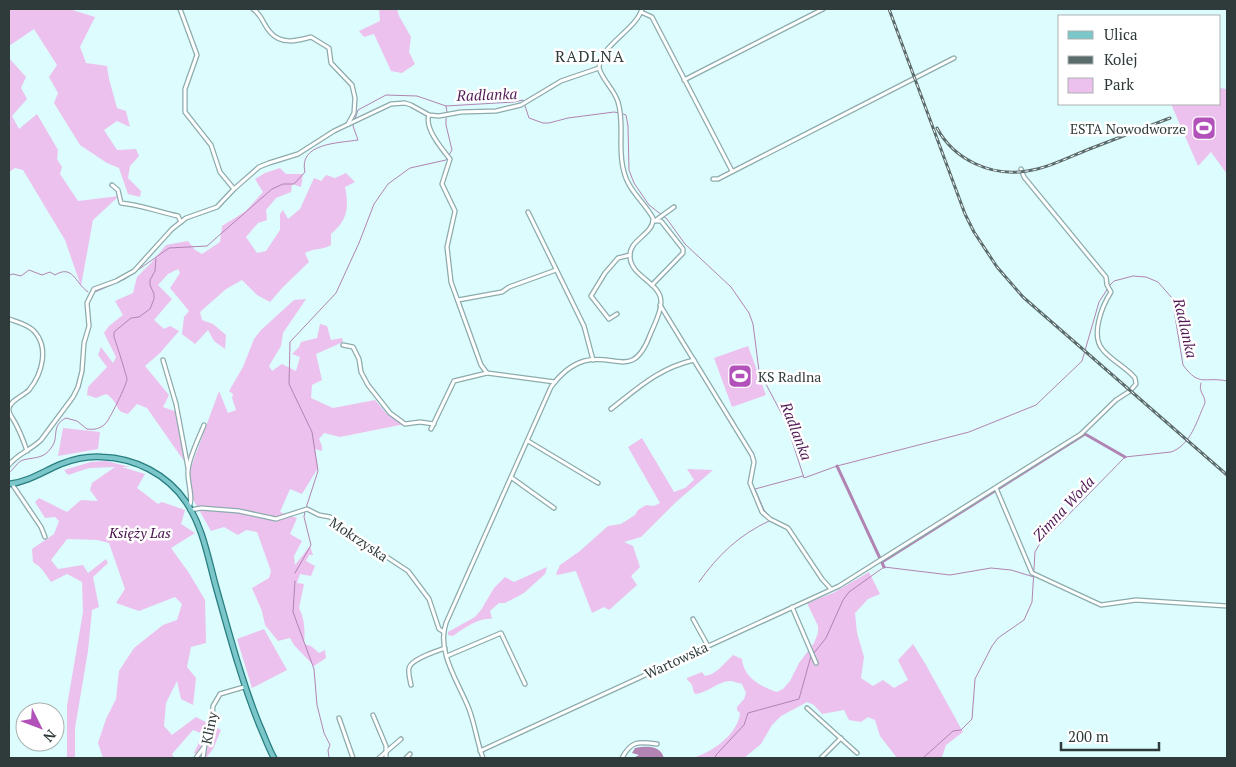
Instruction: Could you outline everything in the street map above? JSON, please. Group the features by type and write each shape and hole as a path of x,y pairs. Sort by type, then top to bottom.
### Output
{"main road":[{"path":"10,484 24,481 73,460 89,457 110,457 126,460 151,470 172,485 190,508 203,540 244,687 274,758"}],"street":[{"path":"180,9 197,55 186,89 185,112 211,145 220,172 234,189"},
{"path":"253,9 259,13 270,32 283,40 293,42 312,37 329,48 331,63 352,85 355,98 354,113 350,124"},
{"path":"684,80 823,9"},
{"path":"483,758 469,709 447,656 444,632 446,623 555,382 573,366 585,361 625,362 638,357 648,341 660,305 659,294 635,269 630,254 632,247 651,228 653,221 624,174 621,154 620,111 617,98 599,68 599,64 606,53 634,23 641,10 652,17 732,171"},
{"path":"713,179 718,179 954,58"},
{"path":"9,465 15,458 41,440 73,397 78,387 82,371 84,343 89,326 87,303 94,290 134,271 172,229 186,218 218,207 234,189 259,167 298,154 360,118 391,104 405,103 429,114 439,116 461,112 496,111 524,103 561,82 599,68"},
{"path":"429,114 428,120 434,139 450,159 442,184 455,212 446,247 451,282 481,365 487,373"},
{"name":"Wartowska","path":"480,751 831,589 871,567 1081,434 1116,400 1128,393 1136,384 1133,375 1102,350 1098,341 1101,309 1110,290 1106,277 1024,176 1021,169"},
{"path":"112,186 118,190 121,203 141,205 178,216 181,222"},
{"path":"653,221 674,208"},
{"path":"528,212 584,326 593,360"},
{"path":"652,285 683,253 683,249 661,220 653,221"},
{"path":"617,314 608,319 591,296 604,273 618,258 630,254"},
{"path":"458,300 502,292 509,286 556,270"},
{"path":"660,305 752,454 754,462 750,483 762,512 770,520 788,528 822,579 831,589"},
{"path":"9,320 23,323 34,330 39,338 42,350 41,371 28,391 12,403 9,408 9,413 21,432 27,451"},
{"path":"343,345 353,347 359,359 361,372 368,385 390,413 405,424 420,422 434,424"},
{"path":"163,360 176,404 188,468 189,493 192,501 190,508"},
{"path":"610,409 639,386 668,368 694,360"},
{"path":"431,429 454,381 487,373 555,382"},
{"path":"188,468 204,425"},
{"path":"528,441 598,483"},
{"path":"512,478 554,508"},
{"path":"10,484 41,527 45,537"},
{"path":"996,488 1032,573 1101,605 1136,600 1227,606"},
{"name":"Mokrzyska","path":"190,508 239,511 276,519 307,509 319,515 330,517 408,571 429,599 439,629 444,632"},
{"path":"792,607 816,663"},
{"path":"693,619 708,646"},
{"path":"447,656 501,633 525,684"},
{"path":"411,685 409,669 412,664 425,656 445,648"},
{"name":"Kliny","path":"203,758 204,747 212,720 213,706 220,694 244,687"},
{"path":"807,708 857,753"},
{"path":"373,715 386,746 385,757"},
{"path":"339,718 353,758"},
{"path":"821,758 841,738"},
{"path":"379,758 385,757 401,739"},
{"path":"622,758 627,748 631,745 646,742 657,744"},
{"path":"196,758 204,747"},
{"path":"406,758 410,754"}],"green space":[{"path":"9,9 69,9 95,17 80,47 86,63 107,66 117,108 126,111 130,127 117,121 104,130 117,150 136,149 139,156 130,166 128,178 141,191 140,197 128,194 119,168 107,163 80,145 54,103 58,93 49,77 57,65 34,29 9,46"},
{"path":"379,9 397,9 411,37 409,52 415,64 402,73 391,71 374,34 364,37 359,31 380,21"},
{"path":"9,58 26,77 21,88 27,99 12,116 19,129 37,114 58,150 57,159 62,167 60,174 78,201 119,196 93,220 81,286 65,240 23,170 15,168 9,172"},
{"name":"ESTA Nowodworze","path":"1221,88 1227,89 1227,174 1211,152 1198,166 1171,105 1221,105"},
{"path":"280,168 286,174 303,174 301,187 292,184 291,192 276,198 266,210 267,220 258,223 246,237 257,253 266,251 280,230 280,214 283,210 288,219 300,209 314,178 321,181 326,175 335,178 346,173 355,182 345,187 346,213 341,224 331,234 331,245 305,253 309,262 270,302 257,295 242,280 226,289 200,312 202,320 213,324 226,335 225,349 214,341 208,330 195,344 182,334 184,317 189,311 170,288 180,273 178,269 168,274 158,285 172,299 154,320 164,329 170,326 179,331 160,353 145,366 169,395 163,407 177,412 184,461 147,408 137,404 128,414 119,410 112,399 106,394 96,398 87,395 88,387 107,367 98,355 101,347 113,363 116,357 104,333 109,326 123,315 115,301 133,293 137,277 166,245 188,241 195,250 202,254 220,242 222,226 246,211 263,192 255,179"},
{"path":"306,299 283,333 281,346 269,366 272,371 282,364 296,371 300,357 292,354 301,342 317,338 320,324 327,326 331,340 342,338 343,342 316,354 322,380 312,385 311,398 333,408 375,400 387,414 405,424 340,437 324,433 319,439 322,451 315,449 318,468 302,494 290,489 280,512 297,518 290,534 302,541 294,556 295,565 310,546 313,555 309,555 306,561 315,566 311,576 300,574 297,583 304,584 299,608 304,626 304,644 311,646 319,653 325,650 326,658 314,666 294,645 290,638 278,641 265,625 262,611 252,588 269,578 271,571 257,532 246,530 238,535 224,527 211,531 191,496 190,490 190,470 219,391 228,413 236,410 232,398 233,394 229,391 243,367 254,339 261,330 294,300"},
{"name":"KS Radlna","path":"748,346 766,395 732,407 714,358"},
{"path":"63,428 100,432 98,449 58,456"},
{"path":"642,438 674,492 685,488 694,480 687,469 713,470 675,503 641,537 624,542 633,546 640,567 631,576 637,585 609,610 604,607 592,613 576,571 556,574 560,565 580,551 608,526 621,524 646,505 654,506 660,503 628,447"},
{"name":"Księży Las","path":"106,461 130,467 122,467 145,474 137,488 158,504 162,502 185,510 181,524 195,533 171,548 205,600 206,643 191,647 187,667 196,678 193,705 181,699 177,681 166,703 164,726 172,735 196,717 221,730 213,749 206,758 194,753 203,734 193,730 172,754 174,758 103,758 98,743 106,719 116,699 119,671 134,648 163,625 177,620 182,604 175,597 139,611 116,603 125,589 109,543 97,540 67,539 51,560 58,569 83,565 88,573 106,559 108,563 93,577 99,607 92,610 88,651 75,728 75,758 67,758 67,706 83,612 82,582 67,574 51,582 41,568 33,562 32,549 54,534 59,521 55,517 45,518 35,502 39,498 67,512 81,500 98,501 90,490 92,483 115,467 89,468 68,475 64,470 91,462"},
{"path":"547,567 545,574 524,593 505,603 499,603 490,611 492,619 477,622 453,636 448,635 448,632 475,617 494,588 505,577 514,582"},
{"path":"869,572 880,594 868,599 855,613 857,633 864,657 861,678 873,686 883,680 894,688 908,680 898,660 913,644 963,732 946,745 943,758 897,758 880,736 875,720 868,717 861,722 849,720 844,710 822,714 814,705 807,702 781,716 772,725 761,744 744,758 692,758 708,752 729,735 738,721 740,713 737,707 744,699 746,693 742,684 730,681 695,694 687,678 702,672 705,676 712,674 733,655 742,659 749,676 759,684 777,692 783,689 814,643 818,633 818,626 807,603 833,593"},
{"path":"264,629 287,670 252,688 237,639"}],"shaded area":[{"path":"652,747 659,751 664,758 633,758 639,755 632,753 635,748"}],"waterway":[{"name":"Radlanka","path":"355,119 358,110 386,95 417,96 446,106 523,100 529,118 543,123 568,118 619,113"},
{"name":"Radlanka","path":"446,106 447,112"},
{"name":"Radlanka","path":"623,114 626,115 628,126 629,170 634,183 649,205 667,219 685,244 731,287 749,313 753,324 759,371 786,422 804,478 837,466 969,432 1036,405 1082,361 1099,302 1110,285 1114,281 1133,276 1146,277 1158,282 1172,298 1183,365 1189,372 1198,379 1227,381"},
{"path":"446,118 452,150 449,155"},
{"name":"Radlanka","path":"95,292 125,279 169,248 207,246 272,189 283,184 294,184 305,172 304,162 314,150 322,146 358,140 353,126 354,123"},
{"path":"306,508 318,471 312,432 289,384 290,342 336,293 359,243 374,204 388,184 410,168 446,160 447,158"},
{"path":"9,473 21,461 39,457 48,452 54,444 58,425 66,418 77,421 87,429 99,428 107,421 114,410 127,379 114,332 131,318 139,317 150,309 154,299 150,280 155,271 156,259"},
{"path":"9,275 21,276 29,270 42,275 50,272 55,275 66,272 70,273 88,292"},
{"name":"Zimna Woda","path":"923,758 953,731 961,730 972,719 975,679 992,646 998,638 1024,620 1032,602 1035,552 1039,545 1125,457 1171,452 1184,444 1205,403 1200,389 1201,383"},
{"path":"882,562 1085,434 1125,457"},
{"path":"837,466 884,567"},
{"path":"770,516 764,510 755,489 803,476"},
{"path":"295,573 311,545 304,517 305,511"},
{"path":"699,582 714,563 739,539 769,521"},
{"path":"814,653 826,638 843,600 849,592 884,567 950,575 991,568 1011,570 1034,577"},
{"path":"295,581 293,612 314,669 317,705 324,733 330,745 328,750 329,758"},
{"path":"715,758 744,725 748,713 799,699 811,656"}],"railway":[{"path":"889,9 965,214 974,232 997,267 1023,297 1227,475"},
{"path":"937,128 953,149 975,164 1001,171 1014,172 1052,165 1170,118"}],"place":[{"name":"ESTA Nowodworze","path":"1204,128"},
{"name":"KS Radlna","path":"740,376"}],"district":[{"name":"RADLNA","path":"590,56"}]}
